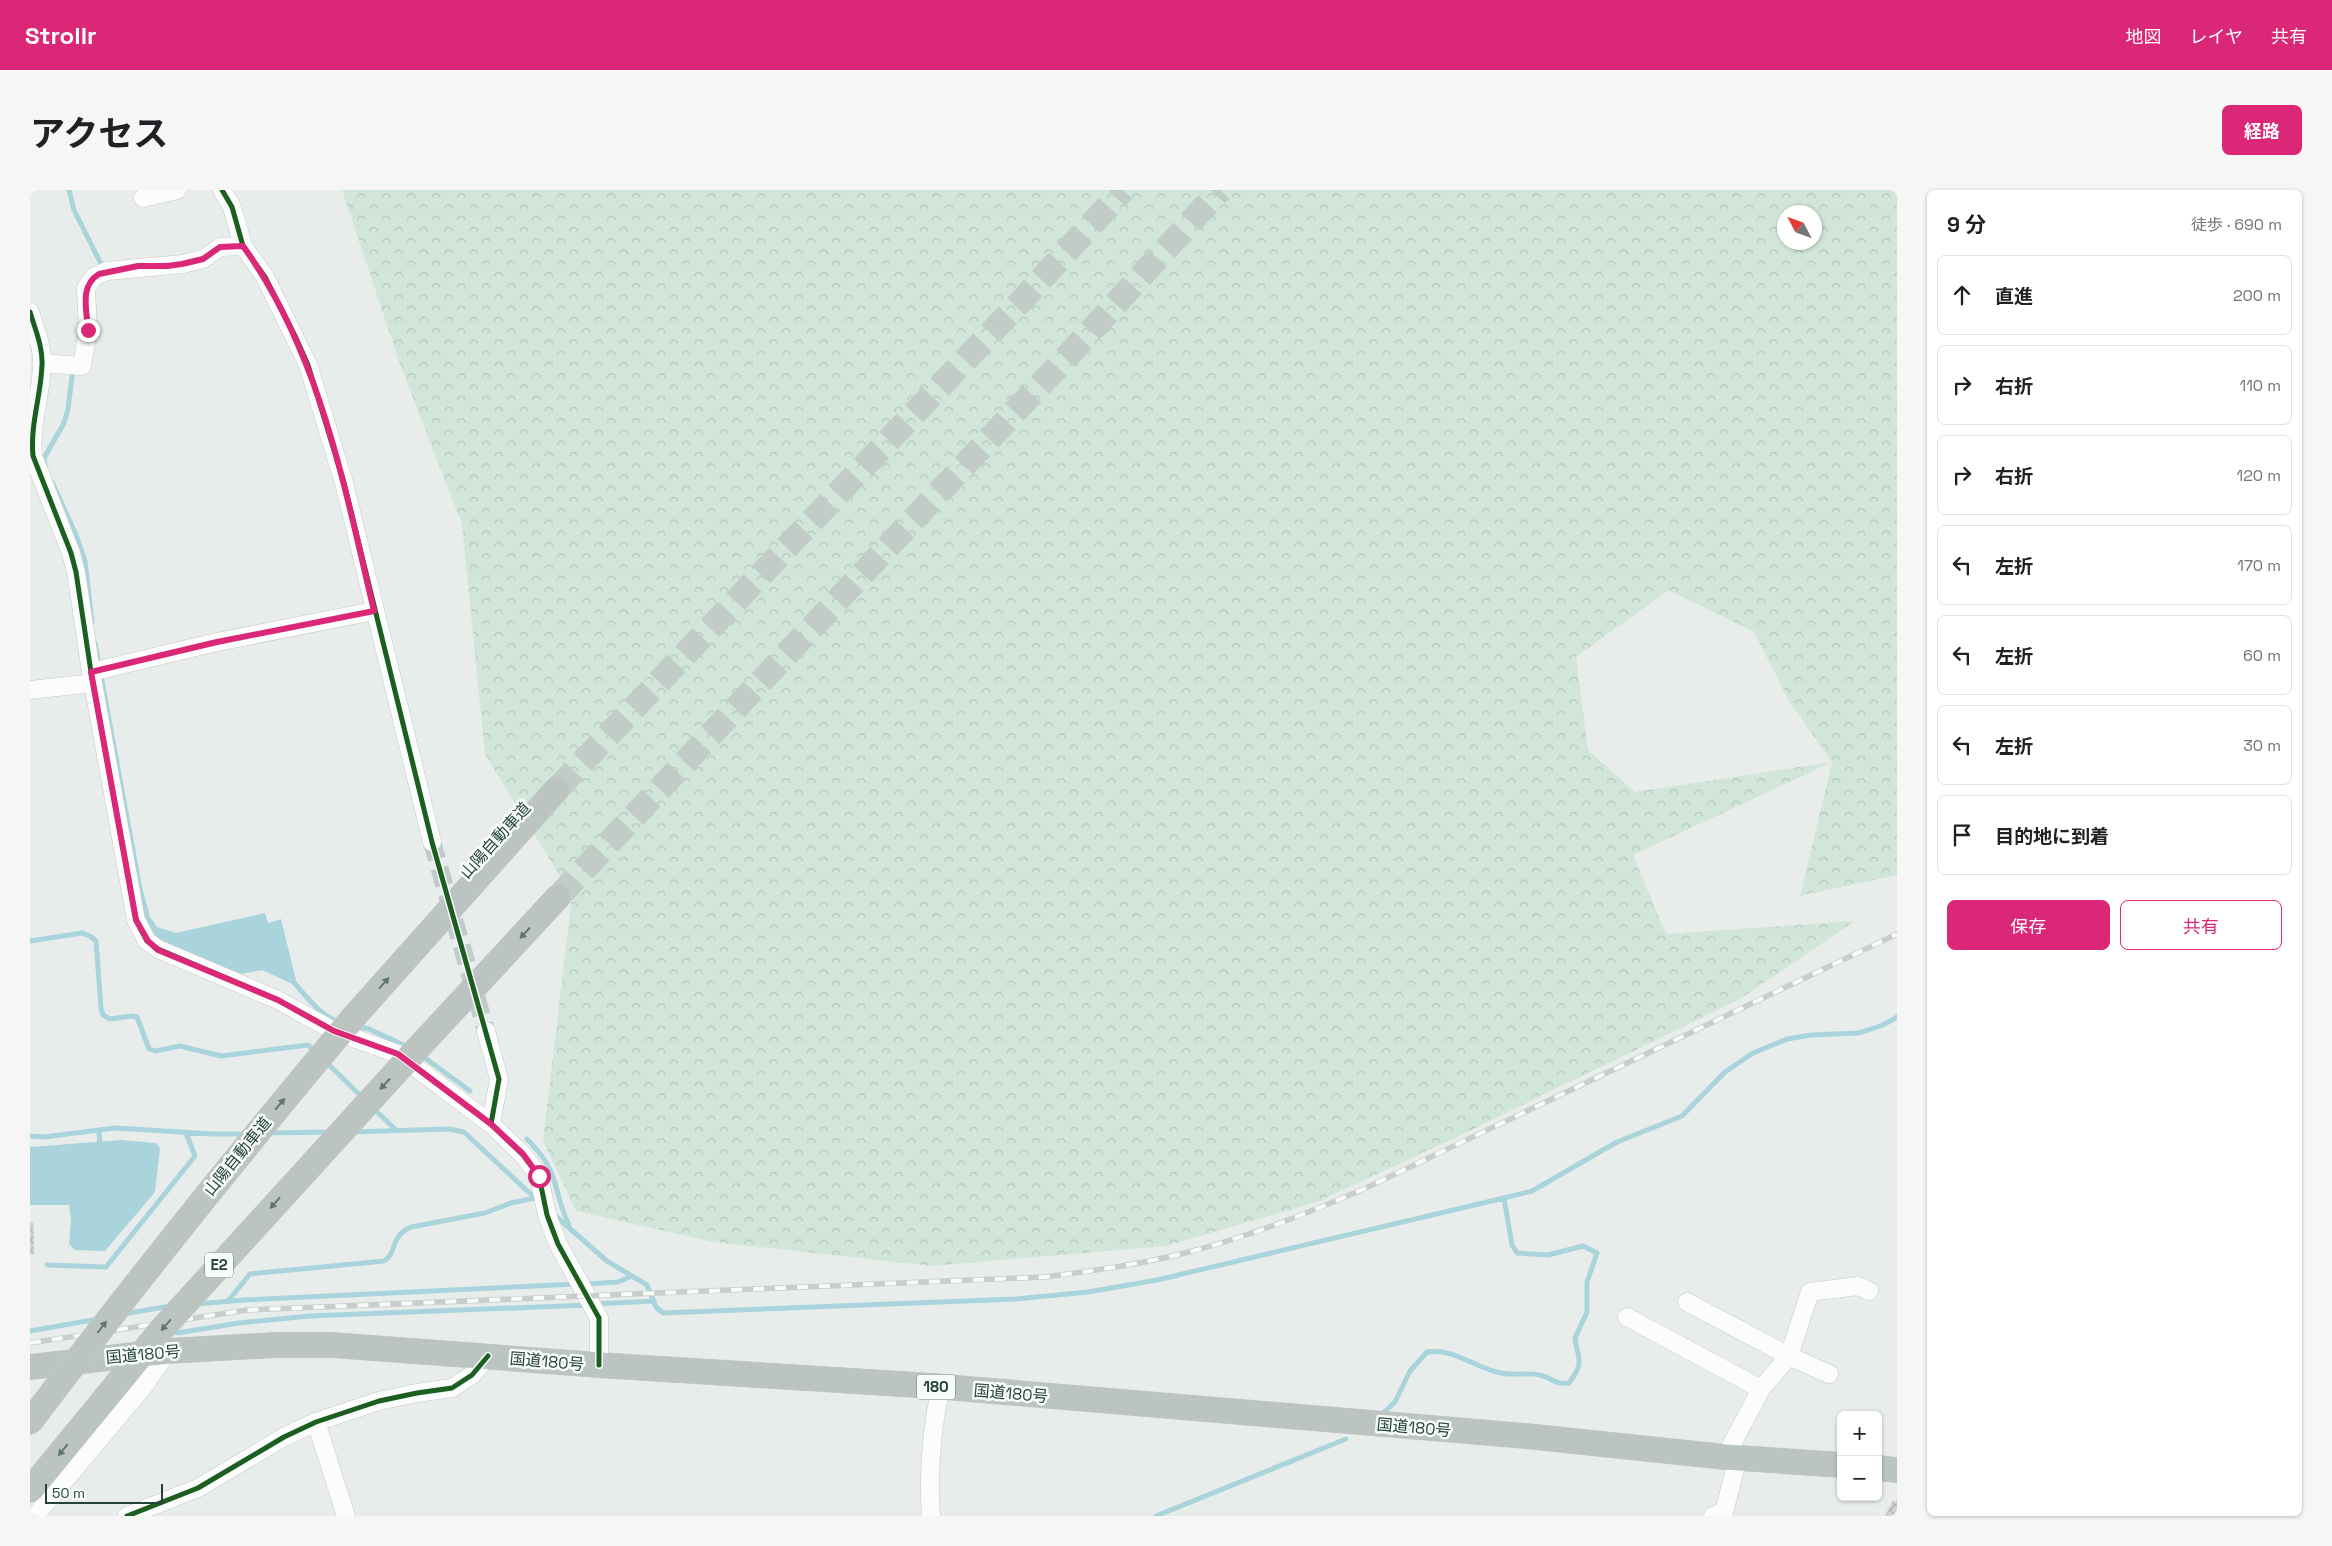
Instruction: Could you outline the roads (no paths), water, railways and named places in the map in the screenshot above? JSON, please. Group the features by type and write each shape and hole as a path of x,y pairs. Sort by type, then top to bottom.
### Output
{"highway":[{"name":"山陽自動車道","path":"30,1422 130,1290 201,1201 352,1019 557,789"},
{"name":"E2","path":"30,1490 162,1329 558,897"},
{"name":"国道180号","path":"30,1367 168,1352 275,1344 332,1345 599,1365 941,1387 1526,1436 1731,1458 1837,1465"},
{"path":"1882,1468 1897,1470"}],"street":[{"path":"143,198 177,190"},
{"path":"222,190 232,207 243,246 265,277 284,312 308,365 344,483 432,842"},
{"path":"42,363 82,366 88,330 86,288 94,277 107,270 182,264 203,259 220,247 243,246"},
{"path":"30,312 41,350 42,363 39,401 32,414 33,456 72,553 97,674 136,920 148,941 172,956 278,1000 334,1031 398,1054 491,1124 531,1164 539,1176 547,1215 558,1244 599,1318 599,1365"},
{"path":"30,690 217,642 374,611"},
{"path":"486,1032 499,1079 491,1124"},
{"path":"1723,1515 1731,1458 1761,1389 1789,1356 1810,1292 1858,1286 1869,1291"},
{"path":"1687,1302 1789,1356 1829,1374"},
{"path":"1627,1317 1761,1389"},
{"path":"35,1516 144,1386 168,1352"},
{"path":"127,1516 198,1488 284,1437 316,1422 379,1402 417,1393 452,1388 472,1375 488,1356"},
{"path":"931,1516 931,1447 941,1387"},
{"path":"316,1422 346,1516"}],"water":[{"path":"265,913 268,923 281,919 296,980 290,983 262,970 241,974 174,949 150,933 144,921 151,918 157,927 176,933"},
{"path":"121,1140 156,1143 160,1148 155,1192 105,1251 75,1250 69,1244 71,1220 69,1205 30,1205 30,1147"}],"waterway":[{"path":"69,190 74,210 102,266 98,268"},
{"path":"45,465 44,458 64,423 68,409 73,368"},
{"path":"52,482 76,535 85,561 92,622"},
{"path":"95,643 140,889 149,923"},
{"path":"30,941 82,933 96,941 103,1015 110,1019 137,1017 149,1049 155,1051 180,1046 221,1056 308,1045 315,1052"},
{"path":"289,977 325,1015 340,1022"},
{"path":"552,1213 607,1261 647,1285 656,1307 663,1313 1016,1299 1088,1292 1157,1280 1532,1191 1617,1142 1682,1116 1725,1072 1753,1053 1787,1039 1811,1035 1859,1033 1883,1025 1897,1017"},
{"path":"356,1026 369,1029 410,1048"},
{"path":"421,1055 470,1091"},
{"path":"325,1061 364,1099"},
{"path":"373,1108 397,1131"},
{"path":"30,1136 44,1137 115,1128 213,1134 246,1134"},
{"path":"352,1132 449,1129 464,1132 538,1201"},
{"path":"99,1130 100,1147"},
{"path":"267,1133 331,1132"},
{"path":"47,1265 106,1267 195,1156 186,1133"},
{"path":"527,1139 541,1154 549,1167 569,1225"},
{"path":"228,1301 250,1274 384,1261 391,1253 399,1235 411,1227 485,1213 511,1203 535,1198"},
{"path":"1381,1415 1395,1402 1410,1371 1427,1352 1447,1353 1501,1373 1540,1375 1560,1383 1569,1383 1574,1376 1579,1365 1575,1338 1587,1312 1587,1282 1597,1253 1583,1246 1548,1255 1517,1253 1512,1245 1504,1198"},
{"path":"585,1284 618,1282 632,1276"},
{"path":"196,1304 577,1284"},
{"path":"596,1304 654,1301"},
{"path":"177,1333 239,1323 310,1316 588,1305"},
{"path":"124,1314 170,1306"},
{"path":"30,1331 98,1319"},
{"path":"1156,1516 1346,1439"}],"tunnel":[{"path":"557,789 1025,297 1123,190"},
{"path":"558,897 1075,348 1220,190"},
{"path":"432,842 486,1031"}],"railway":[{"path":"30,1343 247,1310 1045,1277 1164,1258 1253,1233 1368,1187 1897,934"}]}
